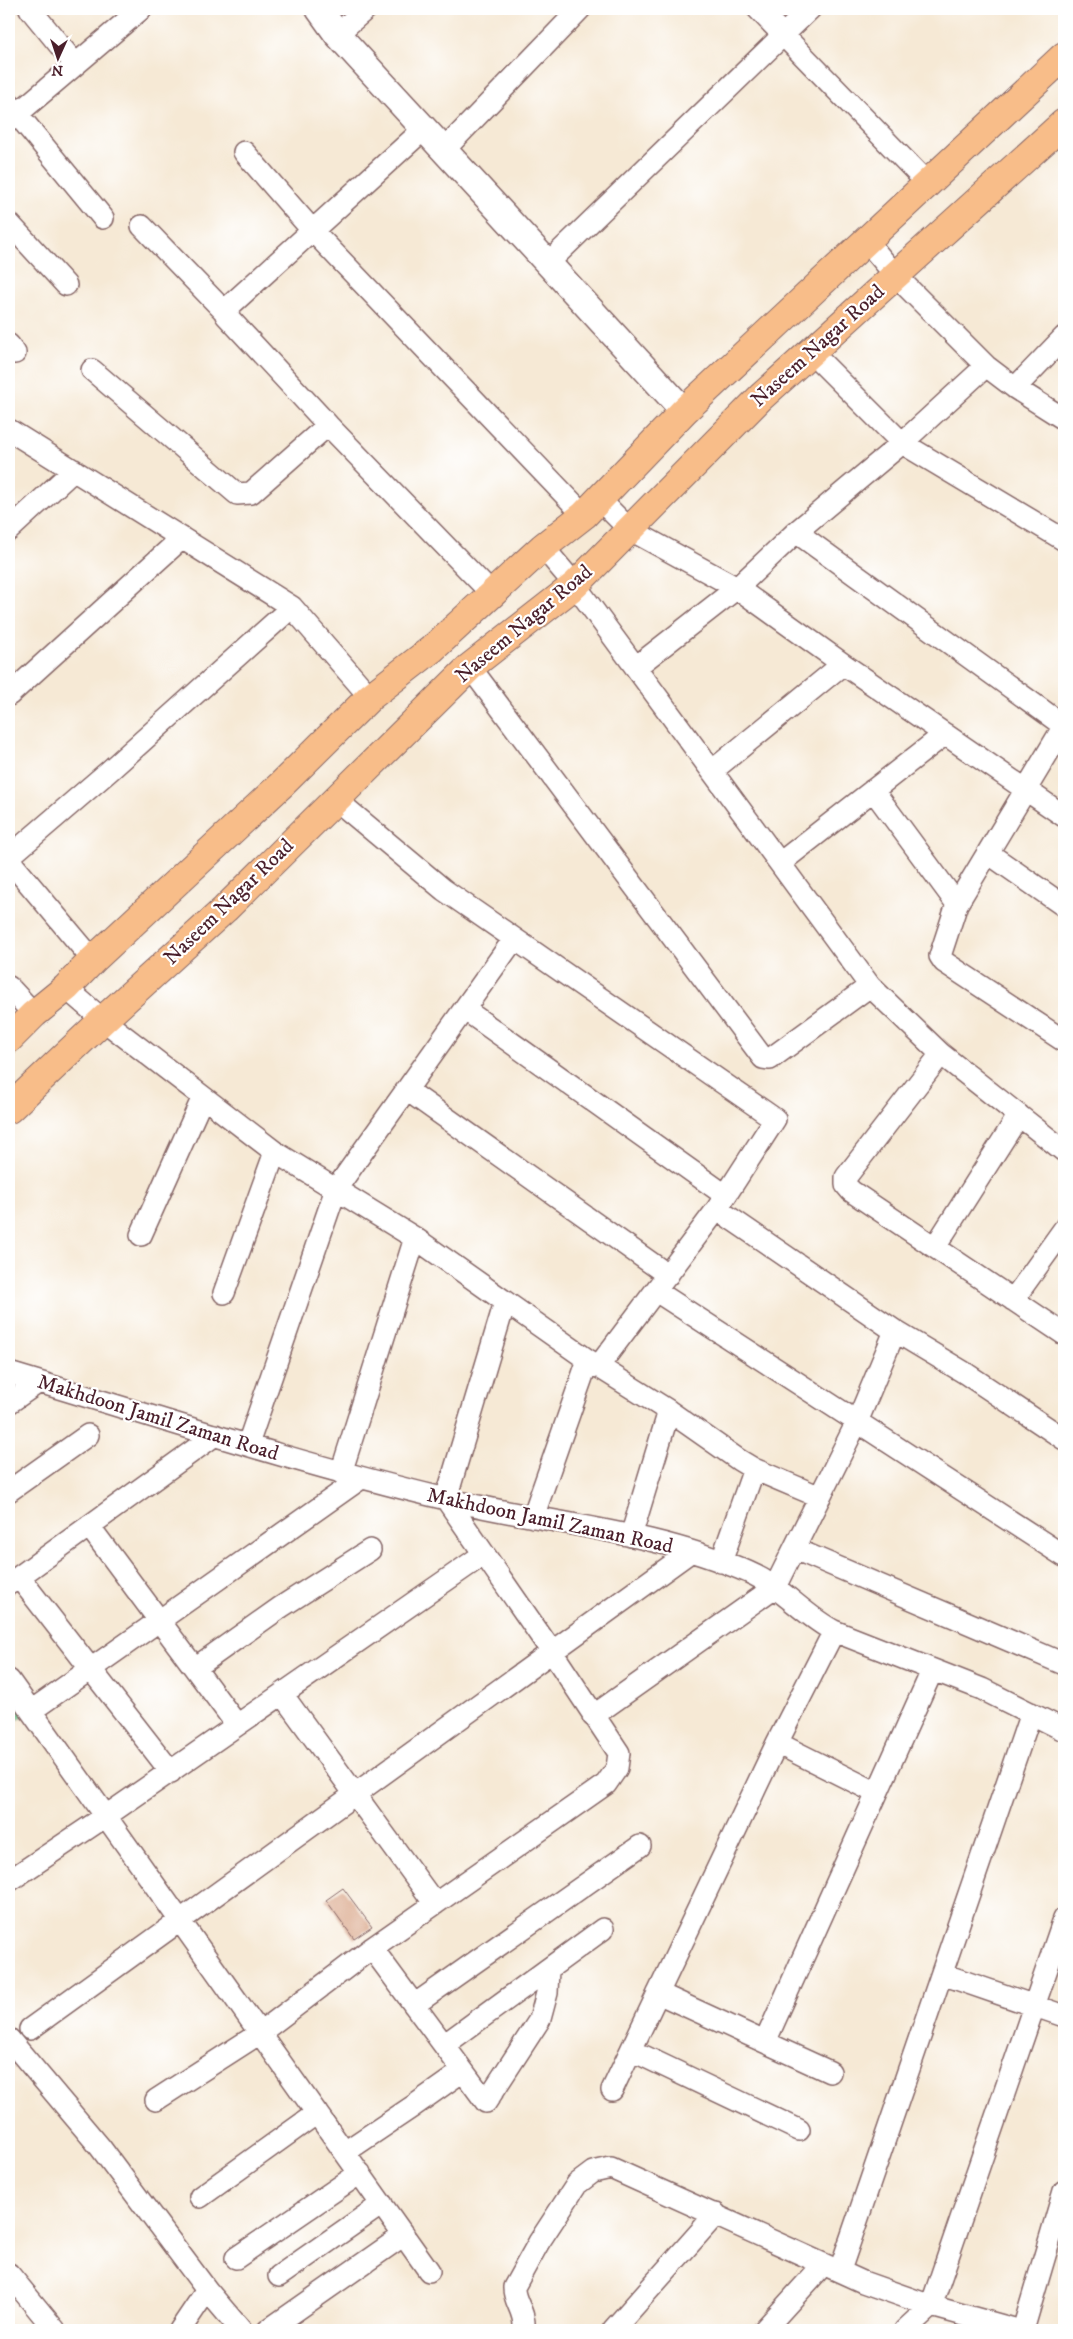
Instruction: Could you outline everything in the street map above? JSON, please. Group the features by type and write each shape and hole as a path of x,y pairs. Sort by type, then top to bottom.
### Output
{"main road":[{"name":"Naseem Nagar Road","path":"9,1037 66,988 93,960 282,784 370,697 432,649 543,546 592,508 684,411 865,239 1060,69"},
{"name":"Naseem Nagar Road","path":"9,1109 102,1020 225,909 470,667 575,585 761,397 1064,123"}],"street":[{"path":"30,9 75,64"},
{"path":"103,218 12,113 75,64 139,9"},
{"path":"319,9 337,34 684,411"},
{"path":"337,34 366,9"},
{"path":"444,150 580,9"},
{"path":"758,9 927,183"},
{"path":"548,263 810,9"},
{"path":"224,311 424,129"},
{"path":"244,152 312,230 592,508 738,588 843,664 1064,816"},
{"path":"9,224 66,285"},
{"path":"142,226 224,311 328,426 491,593"},
{"path":"865,239 896,276 986,366 1015,388 1064,419"},
{"path":"1015,388 1064,336"},
{"path":"811,352 902,443 1064,540"},
{"path":"636,667 738,588 796,532 902,443 986,366"},
{"path":"92,370 236,494 251,493 328,426"},
{"path":"9,430 292,608 370,697"},
{"path":"9,530 74,470"},
{"path":"796,532 1064,726 957,904 940,956 944,962 1064,1041"},
{"path":"9,695 182,538"},
{"path":"543,546 575,585 636,667 870,986 941,1054 1064,1151"},
{"path":"9,857 108,772 292,608"},
{"path":"712,770 843,664"},
{"path":"470,667 763,1058 770,1059 870,986"},
{"path":"780,863 945,734"},
{"path":"873,790 957,904"},
{"path":"335,799 444,890 775,1119 721,1202 662,1283 593,1364 533,1517"},
{"path":"988,853 1064,906"},
{"path":"9,860 93,960"},
{"path":"248,1444 336,1190 514,939"},
{"path":"9,986 34,1014"},
{"path":"66,988 102,1020 275,1152 415,1238 593,1364 669,1411 754,1469 820,1497"},
{"path":"464,1009 894,1330 965,1373 1064,1439"},
{"path":"941,1054 846,1177 846,1185 851,1191 1064,1334"},
{"path":"407,1090 662,1283 857,1422 1064,1556"},
{"path":"141,1235 203,1097"},
{"path":"935,1247 1019,1116"},
{"path":"224,1293 275,1152"},
{"path":"1013,1300 1064,1229"},
{"path":"31,1711 161,1620 351,1476 415,1238"},
{"path":"156,2100 260,2033 372,1948 606,1784 616,1768 619,1753 446,1499 505,1302"},
{"path":"593,1716 776,1587 857,1422 894,1330"},
{"name":"Makhdoon Jamil Zaman Road","path":"9,1373 351,1476 446,1499 631,1536 721,1562 749,1572 776,1587 817,1622 834,1631 982,1689 1064,1730"},
{"path":"9,1402 39,1382"},
{"path":"631,1536 669,1411"},
{"path":"9,1491 88,1435"},
{"path":"171,1772 90,1669 14,1580 215,1435"},
{"path":"721,1562 754,1469"},
{"path":"89,1526 161,1620 237,1725"},
{"path":"795,1549 1064,1664"},
{"path":"195,1668 281,1606 370,1550"},
{"path":"30,2029 690,1552"},
{"path":"9,1881 171,1772 484,1554"},
{"path":"612,2090 777,1743 834,1631"},
{"path":"765,2042 932,1671"},
{"path":"9,1680 429,2271"},
{"path":"282,1694 356,1793 435,1904"},
{"path":"764,2330 831,2268 942,1974 1031,1714"},
{"path":"777,1743 877,1793"},
{"path":"414,2004 640,1846"},
{"path":"905,2330 932,2306 1064,1919"},
{"path":"444,2045 603,1929"},
{"path":"372,1948 462,2071 485,2101 488,2102 540,2019 547,1992 548,1969"},
{"path":"942,1974 1064,2016"},
{"path":"658,1993 830,2072"},
{"path":"9,2039 100,2146 207,2290 241,2330"},
{"path":"631,2050 799,2130"},
{"path":"344,2152 462,2071"},
{"path":"200,2196 317,2114"},
{"path":"524,2330 523,2310 514,2292 514,2287 539,2242 577,2184 593,2172 611,2168 863,2282 932,2306 1018,2330"},
{"path":"236,2258 360,2173"},
{"path":"1023,2330 1064,2190"},
{"path":"279,2276 382,2204"},
{"path":"613,2330 716,2214"},
{"path":"268,2330 404,2235"},
{"path":"9,2274 55,2330"},
{"path":"180,2330 207,2290"}],"green space":[{"path":"9,1680 31,1711 9,1725"}],"building":[{"path":"343,1888 372,1927 354,1939 326,1900"}]}
